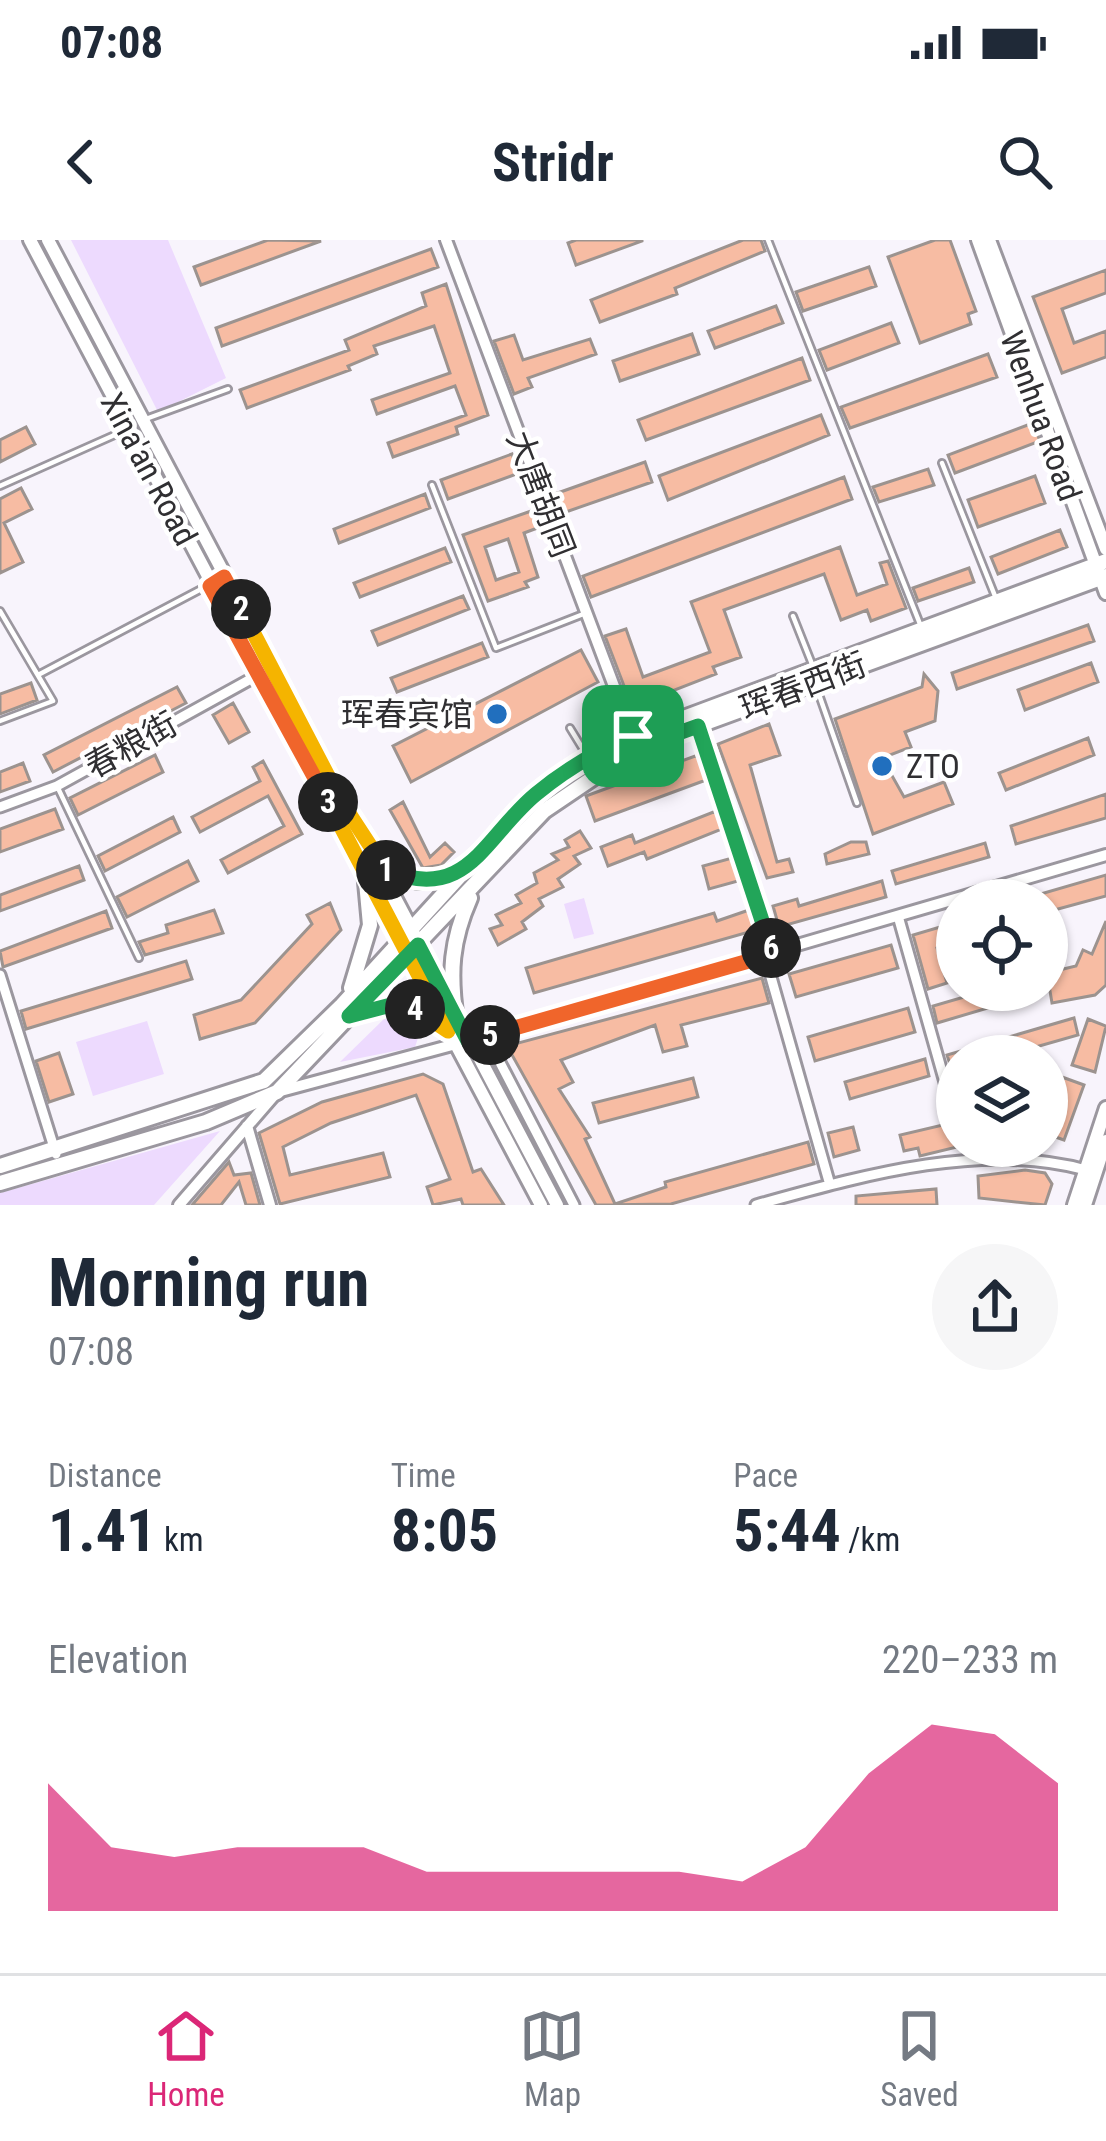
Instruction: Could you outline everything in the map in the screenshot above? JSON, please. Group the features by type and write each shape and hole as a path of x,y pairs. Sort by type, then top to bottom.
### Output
{"main road":[{"name":"Xina'an Road","path":"30,240 258,675 373,870 541,1205"},
{"name":"Xina'an Road","path":"48,240 144,419 336,804"},
{"name":"Wenhua Road","path":"977,240 1103,575"},
{"name":"Wenhua Road","path":"989,240 1106,549"},
{"name":"珲春西街","path":"409,943 476,884 544,811 635,742 698,726 997,602 1103,575"},
{"name":"珲春西街","path":"0,1166 241,1093 346,1011 533,796 589,759 1103,575"},
{"path":"457,1034 406,1006 346,1011 366,950 373,870 418,881 465,870"},
{"path":"457,1034 450,979 454,934 476,884"},
{"name":"珲春西街","path":"0,1183 206,1123 277,1092 310,1063 346,1011"},
{"name":"Xina'an Road","path":"457,1034 557,1205"},
{"path":"1085,1205 1106,1108"},
{"path":"1074,1205 1106,1142"}],"street":[{"name":"大唐胡同","path":"446,240 635,742"},
{"name":"春粮街","path":"0,807 57,786 258,675"},
{"path":"698,726 769,955 830,1184"},
{"path":"179,1205 277,1092 457,1034 769,955 1106,855"},
{"path":"898,916 936,1051"},
{"path":"0,975 60,1165"},
{"path":"457,1034 493,1049 574,1205"},
{"path":"247,1126 270,1205"},
{"path":"757,1205 830,1184 936,1165"},
{"path":"1068,1166 1090,1172"}],"lane":[{"path":"767,240 922,630"},
{"path":"0,486 144,419 228,389"},
{"path":"942,463 997,602"},
{"path":"432,485 496,648 586,613"},
{"path":"38,675 224,577"},
{"path":"0,611 53,701 0,721"},
{"path":"793,616 857,802"},
{"path":"570,728 589,759"},
{"path":"57,786 139,958"}],"shaded area":[{"path":"71,240 168,240 226,378 158,412"},
{"path":"584,898 594,934 574,939 564,904"},
{"path":"411,1014 423,1023 415,1047 340,1062 386,1017"},
{"path":"147,1021 164,1074 93,1096 76,1042"},
{"path":"220,1131 154,1205 0,1205 0,1193"}],"building":[{"path":"268,240 321,241 201,285 194,267"},
{"path":"743,240 761,240 765,251 675,288 677,294 600,322 591,300"},
{"path":"935,240 950,240 976,311 968,314 971,324 920,343 888,257"},
{"path":"642,241 576,265 568,243"},
{"path":"431,249 438,267 222,346 216,328"},
{"path":"869,267 876,286 803,311 796,292"},
{"path":"1106,270 1106,293 1062,309 1074,343 1106,331 1106,357 1062,373 1033,297"},
{"path":"446,284 488,415 456,427 458,434 393,457 388,443 466,415 455,386 377,414 372,400 450,373 434,326 374,346 377,354 348,366 350,370 247,408 240,390 349,350 345,340 426,306 422,293"},
{"path":"776,306 783,323 715,348 708,331"},
{"path":"891,323 899,343 827,370 819,350"},
{"path":"692,334 699,354 620,381 613,361"},
{"path":"514,335 523,360 590,339 596,354 528,378 532,387 514,394 494,341"},
{"path":"988,354 997,377 850,428 841,407"},
{"path":"802,358 810,380 646,440 638,420"},
{"path":"821,415 829,435 668,500 659,476"},
{"path":"1033,423 1040,441 955,473 948,455"},
{"path":"26,427 35,444 0,462 0,440"},
{"path":"512,454 519,473 448,499 441,480"},
{"path":"645,462 652,482 560,514 552,495"},
{"path":"928,469 934,485 879,502 873,487"},
{"path":"1035,476 1045,503 978,527 968,500"},
{"path":"844,477 852,499 591,597 583,576"},
{"path":"21,488 32,509 4,523 23,562 0,573 0,499"},
{"path":"425,494 430,508 339,543 334,529"},
{"path":"534,510 540,527 524,533 538,577 525,582 528,587 488,601 463,535","holes":["508,539 519,572 496,580 485,547"]},
{"path":"1060,530 1067,547 998,574 991,557"},
{"path":"840,547 857,595 887,584 880,563 888,561 906,608 871,621 867,610 841,620 824,574 724,610 741,657 713,667 716,674 644,702 629,699 605,636 626,629 643,677 710,652 691,602"},
{"path":"445,548 451,562 360,597 354,583"},
{"path":"969,568 974,582 918,601 913,588"},
{"path":"463,596 469,609 378,645 372,631"},
{"path":"1088,625 1094,641 957,689 952,673"},
{"path":"482,643 488,657 397,692 391,678"},
{"name":"珲春宾馆","path":"581,650 598,682 411,782 393,746"},
{"path":"1091,663 1098,682 1025,710 1018,690"},
{"path":"924,674 938,691 935,721 905,732 911,747 882,758 904,797 944,782 953,804 873,834 835,719 922,687"},
{"path":"31,683 37,700 0,714 0,694"},
{"path":"177,687 186,703 53,772 44,755"},
{"path":"233,703 249,732 229,743 213,715"},
{"path":"769,724 780,755 750,765 777,862 789,859 793,872 767,878 718,744"},
{"path":"1088,738 1094,755 1006,790 999,773"},
{"path":"155,755 163,772 78,815 70,798"},
{"path":"698,755 706,780 595,821 586,796"},
{"path":"263,761 302,834 228,873 221,860 284,826 268,796 200,832 192,817 260,781 253,767"},
{"path":"23,763 30,781 0,792 0,772"},
{"path":"1106,794 1106,818 1016,844 1011,826"},
{"path":"403,802 430,857 445,843 454,852 441,865 423,868 390,810"},
{"path":"55,809 63,829 0,852 0,829"},
{"path":"716,811 722,829 647,859 644,852 608,866 601,847 632,835 635,843"},
{"path":"173,817 180,832 105,871 98,856"},
{"path":"580,831 591,848 574,856 580,864 558,879 563,887 539,899 543,906 522,922 526,929 498,945 490,929 502,925 496,915 521,903 516,895 537,883 534,873 558,860 552,854 569,847 565,840"},
{"path":"851,842 866,842 869,854 827,864 825,854"},
{"path":"985,843 989,857 896,884 892,871"},
{"path":"732,858 738,881 709,889 703,866"},
{"path":"188,861 198,881 127,917 117,897"},
{"path":"79,866 84,880 0,911 0,895"},
{"path":"1106,875 1106,896 1068,906 1068,886"},
{"path":"882,881 886,897 779,927 773,906 797,899 799,906"},
{"path":"330,903 341,930 255,1023 200,1039 194,1015 241,1000 312,924 307,915"},
{"path":"214,910 223,933 145,955 139,942 168,933 166,925"},
{"path":"749,910 756,930 534,993 526,968 714,913 717,921"},
{"path":"106,911 112,928 3,967 0,951"},
{"path":"1106,921 1106,985 1095,995 1068,1000 1068,968 1076,966 1083,950 1092,954"},
{"path":"936,928 936,986 928,989 913,935"},
{"path":"891,945 898,968 796,997 789,974"},
{"path":"186,961 192,979 26,1029 21,1011"},
{"path":"762,978 769,1003 681,1025 687,1046 663,1052 655,1025 561,1060 573,1082 559,1089 590,1137 585,1139 615,1204 666,1187 665,1182 808,1142 814,1164 671,1204 596,1205 507,1046"},
{"path":"933,1006 936,1011 978,1011 937,1023"},
{"path":"908,1008 915,1032 815,1061 808,1037"},
{"path":"1074,1018 1078,1035 1068,1038 1016,1035"},
{"path":"1088,1019 1106,1026 1095,1072 1072,1065"},
{"path":"59,1053 73,1094 49,1102 36,1061"},
{"path":"925,1059 929,1076 850,1099 845,1082"},
{"path":"423,1074 443,1084 473,1172 481,1169 504,1205 463,1205 461,1199 433,1205 427,1187 450,1179 416,1095 331,1123 283,1147 290,1175 383,1153 390,1177 280,1204 259,1133 322,1102"},
{"path":"693,1078 698,1097 599,1123 593,1103"},
{"path":"1068,1079 1084,1085 1068,1129"},
{"path":"853,1127 859,1150 834,1157 828,1133"},
{"path":"936,1127 936,1152 920,1156 918,1148 904,1151 900,1135"},
{"path":"229,1162 234,1175 251,1173 260,1205 246,1205 239,1182 221,1205 192,1205"},
{"path":"1025,1170 1045,1173 1052,1184 1045,1205 979,1198 978,1176"},
{"path":"936,1189 937,1205 856,1205 856,1196"}],"place":[{"name":"珲春宾馆","path":"497,714"},
{"name":"ZTO","path":"882,766"}],"route":[{"path":"633,736 570,768 533,796 465,870 440,879 418,881 401,876 381,868 341,801 224,577 210,586 365,871 406,956 448,1031 422,1011 406,1006 377,1006 349,1016 406,956 418,945 468,1041 773,954 698,726 637,748 633,736"}]}
